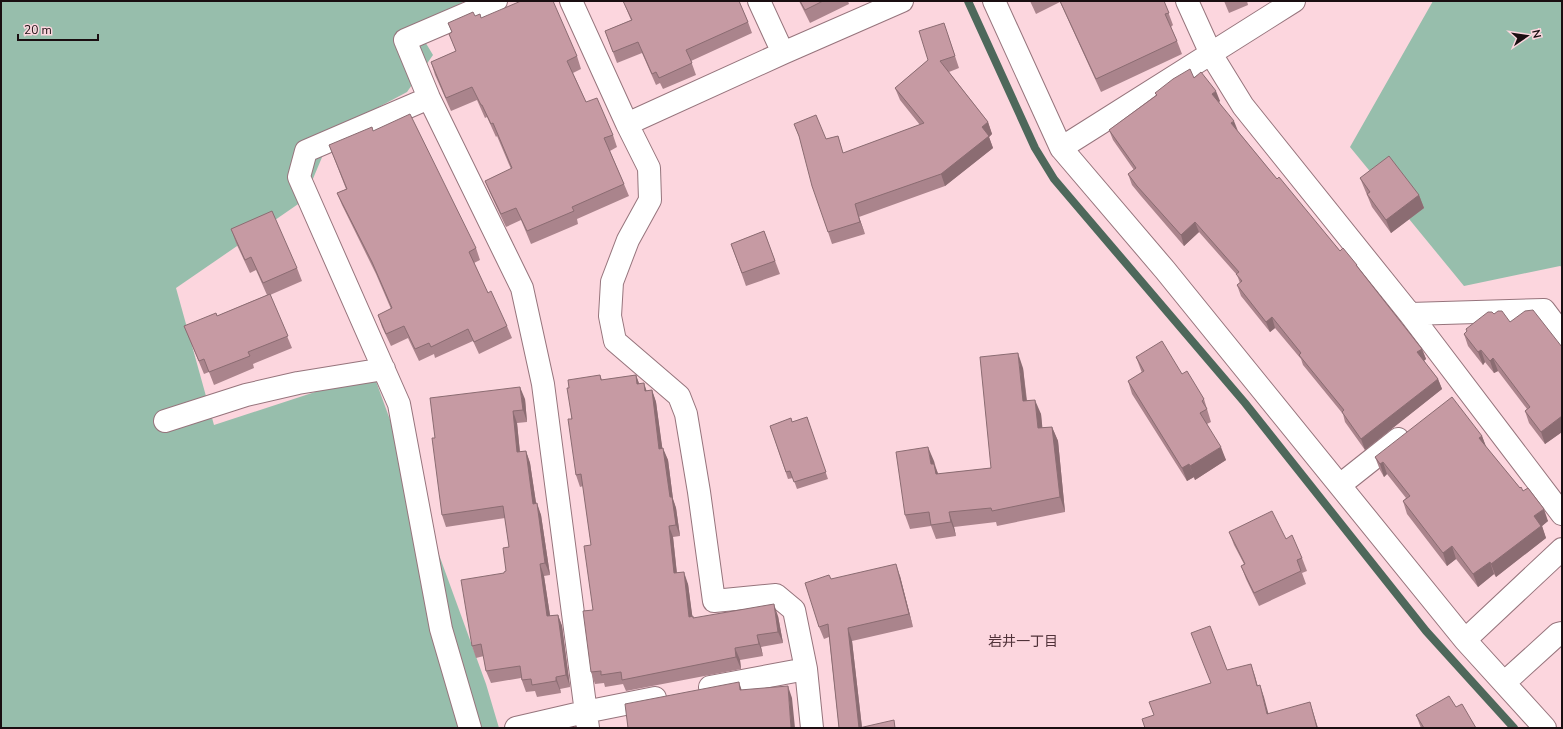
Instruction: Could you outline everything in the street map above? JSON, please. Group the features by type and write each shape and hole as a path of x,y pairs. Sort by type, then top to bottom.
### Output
{"street":[{"path":"496,1 405,40 429,98 522,288 543,384 587,720"},
{"path":"570,1 649,168 650,200 628,240 612,282 610,316 615,341 679,396 684,408 698,484 714,601 776,595 794,610 806,669 812,728"},
{"path":"759,1 783,53"},
{"path":"627,124 902,1"},
{"path":"994,1 1061,148 1165,270 1465,640 1545,728"},
{"path":"1187,1 1211,54 1243,106 1410,314 1459,392 1562,514"},
{"path":"1061,148 1294,1"},
{"path":"429,98 306,151 299,178 399,404 441,629 470,728"},
{"path":"1410,314 1544,310 1562,334"},
{"path":"165,421 253,393 298,383 384,369"},
{"path":"1340,485 1415,426"},
{"path":"1465,640 1562,549"},
{"path":"1504,683 1558,634 1562,633"},
{"path":"516,728 587,720 684,692 806,669"}],"green space":[{"path":"1,1 465,1 439,15 421,35 433,55 407,92 362,116 328,143 304,200 176,288 214,425 373,373 486,684 499,728 1,728"},
{"path":"1433,1 1562,1 1562,267 1560,266 1464,286 1350,147"}],"building":[{"path":"521,1 553,1 577,56 567,61 586,102 597,98 613,135 604,138 624,184 572,207 574,211 527,231 516,208 501,214 485,181 512,168 493,123 491,124 472,87 446,98 431,62 456,51 449,34 452,32 448,23 473,12 475,16 480,14 481,18"},
{"path":"623,1 739,1 748,22 686,50 692,63 659,78 656,72 652,74 638,42 613,52 605,31 632,20"},
{"path":"800,1 823,1 805,10"},
{"path":"1060,1 1164,1 1169,13 1165,14 1177,41 1096,79"},
{"path":"944,23 955,56 940,61 988,122 982,127 989,136 941,174 855,204 860,222 828,232 812,186 799,136 794,124 816,115 826,139 838,136 843,153 924,123 895,88 928,60 919,31"},
{"path":"1190,69 1194,78 1201,72 1216,91 1212,94 1234,121 1231,123 1277,179 1279,177 1340,251 1343,248 1357,265 1422,349 1417,352 1438,379 1361,439 1342,412 1344,410 1299,355 1301,353 1272,317 1266,322 1237,285 1242,281 1236,274 1239,272 1195,222 1181,235 1128,174 1136,168 1109,130 1157,95 1155,93 1173,79"},
{"path":"410,114 476,248 469,252 488,293 491,291 507,326 474,342 468,329 431,347 429,343 415,349 404,326 386,334 378,315 392,308 372,262 337,193 347,189 329,145 372,127 373,131"},
{"path":"1389,156 1419,195 1386,220 1367,194 1370,192 1360,178"},
{"path":"272,211 297,268 263,283 251,257 245,260 231,229"},
{"path":"764,231 775,261 742,273 731,244"},
{"path":"270,294 288,336 248,352 250,356 209,372 204,359 199,361 184,326 216,313 217,316"},
{"path":"1533,310 1562,347 1562,416 1541,432 1525,411 1530,407 1493,358 1490,361 1481,350 1478,352 1464,334 1467,331 1466,329 1488,312 1492,312 1494,314 1498,311 1502,311 1510,322 1525,311"},
{"path":"1162,341 1182,374 1187,371 1204,399 1202,401 1207,409 1200,413 1221,447 1190,466 1189,464 1182,468 1128,381 1144,371 1136,357"},
{"path":"1018,353 1023,401 1035,400 1038,428 1052,427 1060,497 992,511 991,508 949,512 951,522 931,525 929,512 905,515 896,452 928,447 931,464 934,464 936,474 991,468 980,357"},
{"path":"600,375 601,380 636,375 637,384 644,383 645,391 652,390 659,449 663,448 670,497 672,497 676,525 669,526 674,573 684,572 689,617 693,616 693,618 774,604 778,632 757,635 759,644 735,648 736,657 622,680 621,672 601,675 601,671 591,672 583,611 593,610 584,546 591,545 581,474 576,475 568,419 572,419 567,388 569,388 568,380"},
{"path":"520,387 523,410 513,411 517,452 526,451 533,504 537,503 545,563 540,564 547,616 558,615 566,675 556,677 556,681 532,685 531,679 522,680 520,666 486,671 481,644 472,646 461,580 504,573 506,571 503,548 509,547 503,506 442,515 432,438 435,438 430,398"},
{"path":"1452,397 1482,436 1479,438 1520,488 1521,487 1523,491 1528,488 1544,509 1534,516 1541,526 1491,564 1490,562 1473,574 1452,546 1443,553 1403,501 1410,496 1383,462 1380,464 1375,457"},
{"path":"807,417 826,472 794,482 790,471 786,472 770,426 791,418 792,422"},
{"path":"1272,511 1286,539 1292,535 1302,558 1297,560 1301,571 1254,593 1241,566 1245,564 1229,532"},
{"path":"896,564 909,614 848,628 859,728 839,728 828,624 819,627 805,583 829,575 831,579"},
{"path":"1210,626 1227,670 1251,664 1257,686 1260,685 1267,714 1310,702 1317,728 1145,728 1142,719 1154,715 1149,702 1211,683 1191,633"},
{"path":"739,682 740,690 788,686 791,728 628,728 625,704"},
{"path":"1449,696 1456,707 1462,704 1476,728 1424,728 1416,715"},
{"path":"894,720 895,728 859,728"}],"waterway":[{"path":"968,1 1035,148 1054,179 1245,403 1426,631 1514,728"}],"district":[{"name":"岩井一丁目","path":"1023,641"}]}
